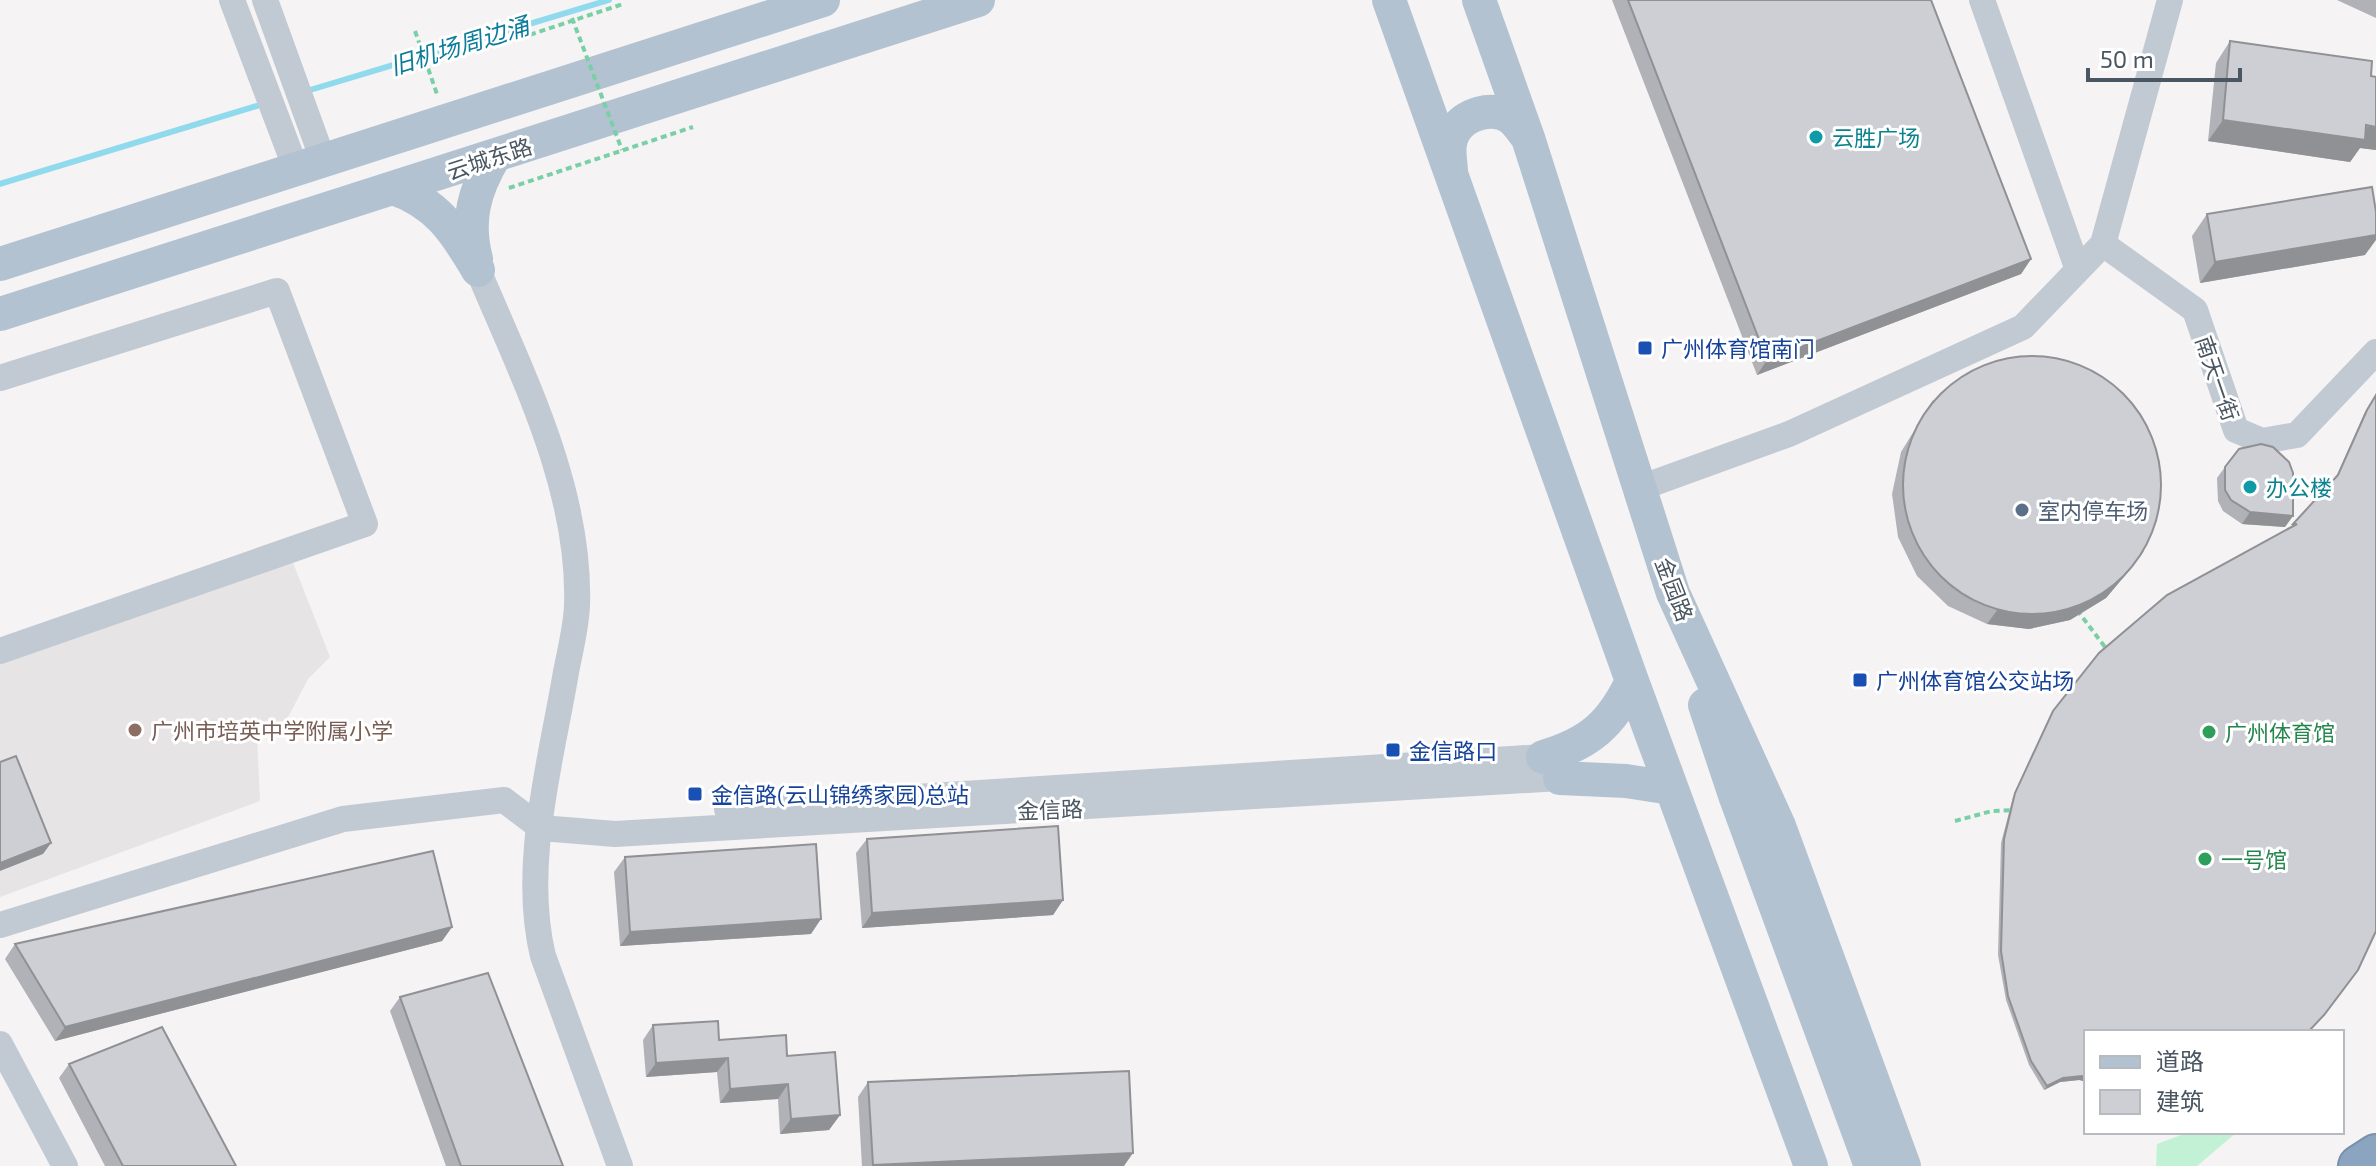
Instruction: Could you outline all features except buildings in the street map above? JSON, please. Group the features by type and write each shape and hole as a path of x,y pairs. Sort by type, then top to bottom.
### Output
{"highway":[{"path":"2359,1166 2376,1155"}],"main road":[{"path":"0,264 609,69 755,10 823,0"},
{"name":"云城东路","path":"0,314 978,0"},
{"path":"1362,0 1394,15 1806,1164"},
{"name":"金园路","path":"1485,7 1673,593 1779,826 1904,1166"},
{"path":"609,69 626,113"},
{"path":"1452,175 1449,147 1455,130 1473,114 1490,112 1511,117 1528,138"},
{"path":"478,270 470,221 481,179 494,157"},
{"path":"393,188 432,206 448,221 478,270"},
{"path":"1673,593 1736,798 1871,1166"},
{"path":"1552,768 1570,749 1595,736 1618,710 1632,681"},
{"path":"1552,768 1671,788"}],"street":[{"path":"232,0 310,164"},
{"path":"265,0 310,164"},
{"path":"1982,0 2078,270"},
{"path":"1640,488 1789,434 2023,327 2103,244 2170,0"},
{"name":"南天一街","path":"2103,244 2195,310 2236,430 2262,441 2297,435 2371,366"},
{"path":"478,270 538,417 562,489 577,560 577,611 541,828 537,891 539,937 620,1166"},
{"path":"0,378 277,291 365,524 0,651"},
{"name":"金信路","path":"541,828 611,818 777,804 1552,768"},
{"path":"0,925 343,819 504,800 541,828"},
{"path":"0,1044 65,1166"}],"path":[{"path":"511,41 572,18 623,4"},
{"path":"572,18 622,150"},
{"path":"415,31 447,121"},
{"path":"496,193 693,127"},
{"path":"2070,602 2112,656"},
{"path":"1955,821 1992,811 2025,811"}],"shaded area":[{"name":"广州市培英中学附属小学","path":"290,555 330,657 308,679 285,723 257,737 260,801 0,897 0,654"}],"green space":[{"path":"2184,1134 2235,1134 2197,1166 2156,1166 2157,1144"}],"waterway":[{"name":"旧机场周边涌","path":"310,90 609,0"},
{"name":"旧机场周边涌","path":"0,184 260,105"}],"place":[{"name":"云胜广场","path":"1816,137"},
{"name":"广州体育馆南门","path":"1645,348"},
{"name":"办公楼","path":"2250,487"},
{"name":"室内停车场","path":"2022,510"},
{"name":"广州体育馆公交站场","path":"1860,680"},
{"name":"广州市培英中学附属小学","path":"135,730"},
{"name":"广州体育馆","path":"2209,732"},
{"name":"金信路口","path":"1393,750"},
{"name":"金信路(云山锦绣家园)总站","path":"695,794"},
{"name":"一号馆","path":"2205,859"}]}
